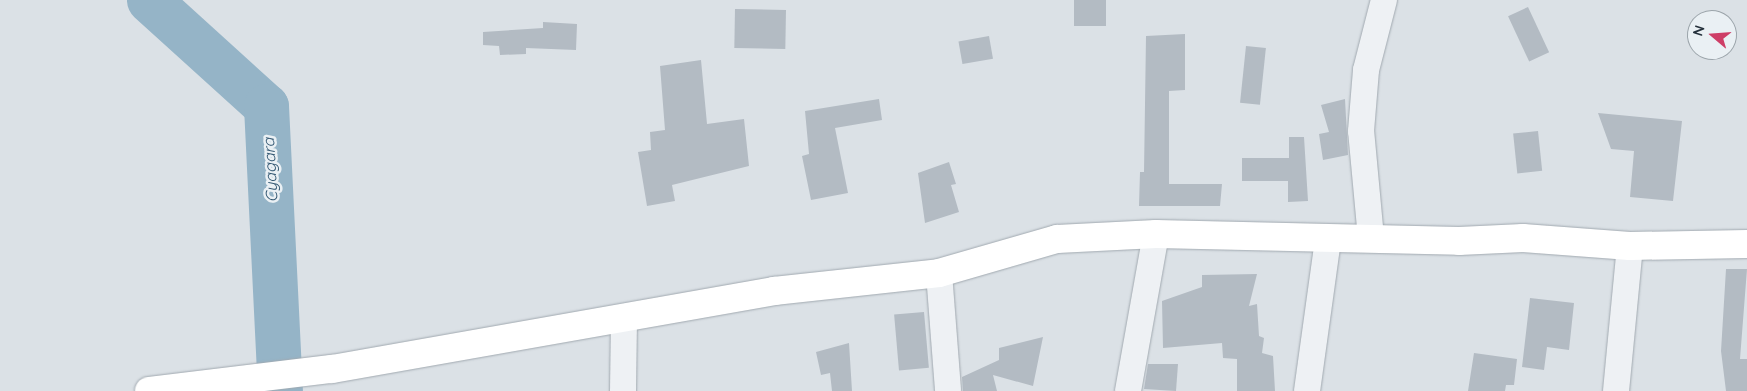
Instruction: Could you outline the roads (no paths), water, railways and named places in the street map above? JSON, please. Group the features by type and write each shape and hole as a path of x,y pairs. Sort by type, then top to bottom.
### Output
{"main road":[{"path":"149,391 260,376 332,369 624,320 774,291 939,273 1057,239 1156,234 1328,240 1371,238 1459,241 1522,238 1630,246 1747,244"}],"street":[{"path":"1371,238 1361,131 1366,70 1384,0"},
{"path":"1128,391 1156,234"},
{"path":"1307,391 1328,240"},
{"path":"1616,391 1630,246"},
{"path":"939,273 948,391"},
{"path":"623,391 624,320"}],"waterway":[{"name":"Cyagara","path":"149,0 266,106 280,391"}]}
